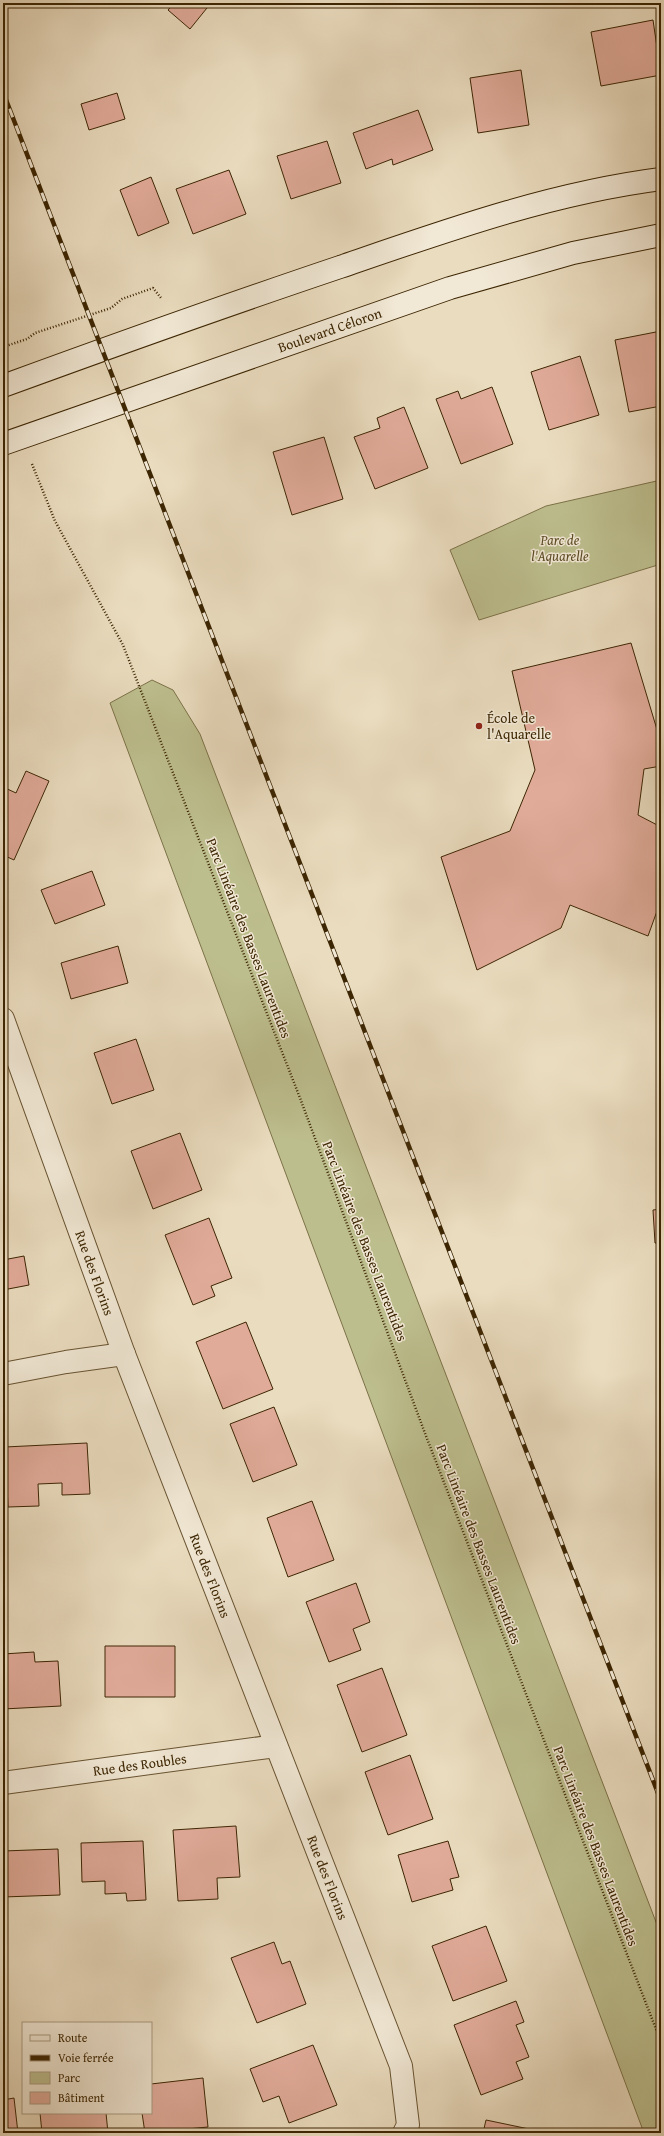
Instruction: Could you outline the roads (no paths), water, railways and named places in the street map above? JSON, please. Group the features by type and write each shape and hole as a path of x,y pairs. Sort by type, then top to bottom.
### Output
{"street":[{"path":"3,386 222,307 457,227 558,199 661,179"},
{"name":"Boulevard Céloron","path":"3,444 450,288 573,253 661,235"},
{"name":"Rue des Florins","path":"3,1019 124,1354 401,2066 408,2125 404,2133"},
{"path":"3,1374 66,1362 124,1354"},
{"name":"Rue des Roubles","path":"3,1783 276,1746"}],"railway":[{"path":"3,92 661,1801"}],"place":[{"name":"École de l'Aquarelle","path":"479,726"}],"park label":[{"name":"Parc de l'Aquarelle","path":"560,548"}]}
